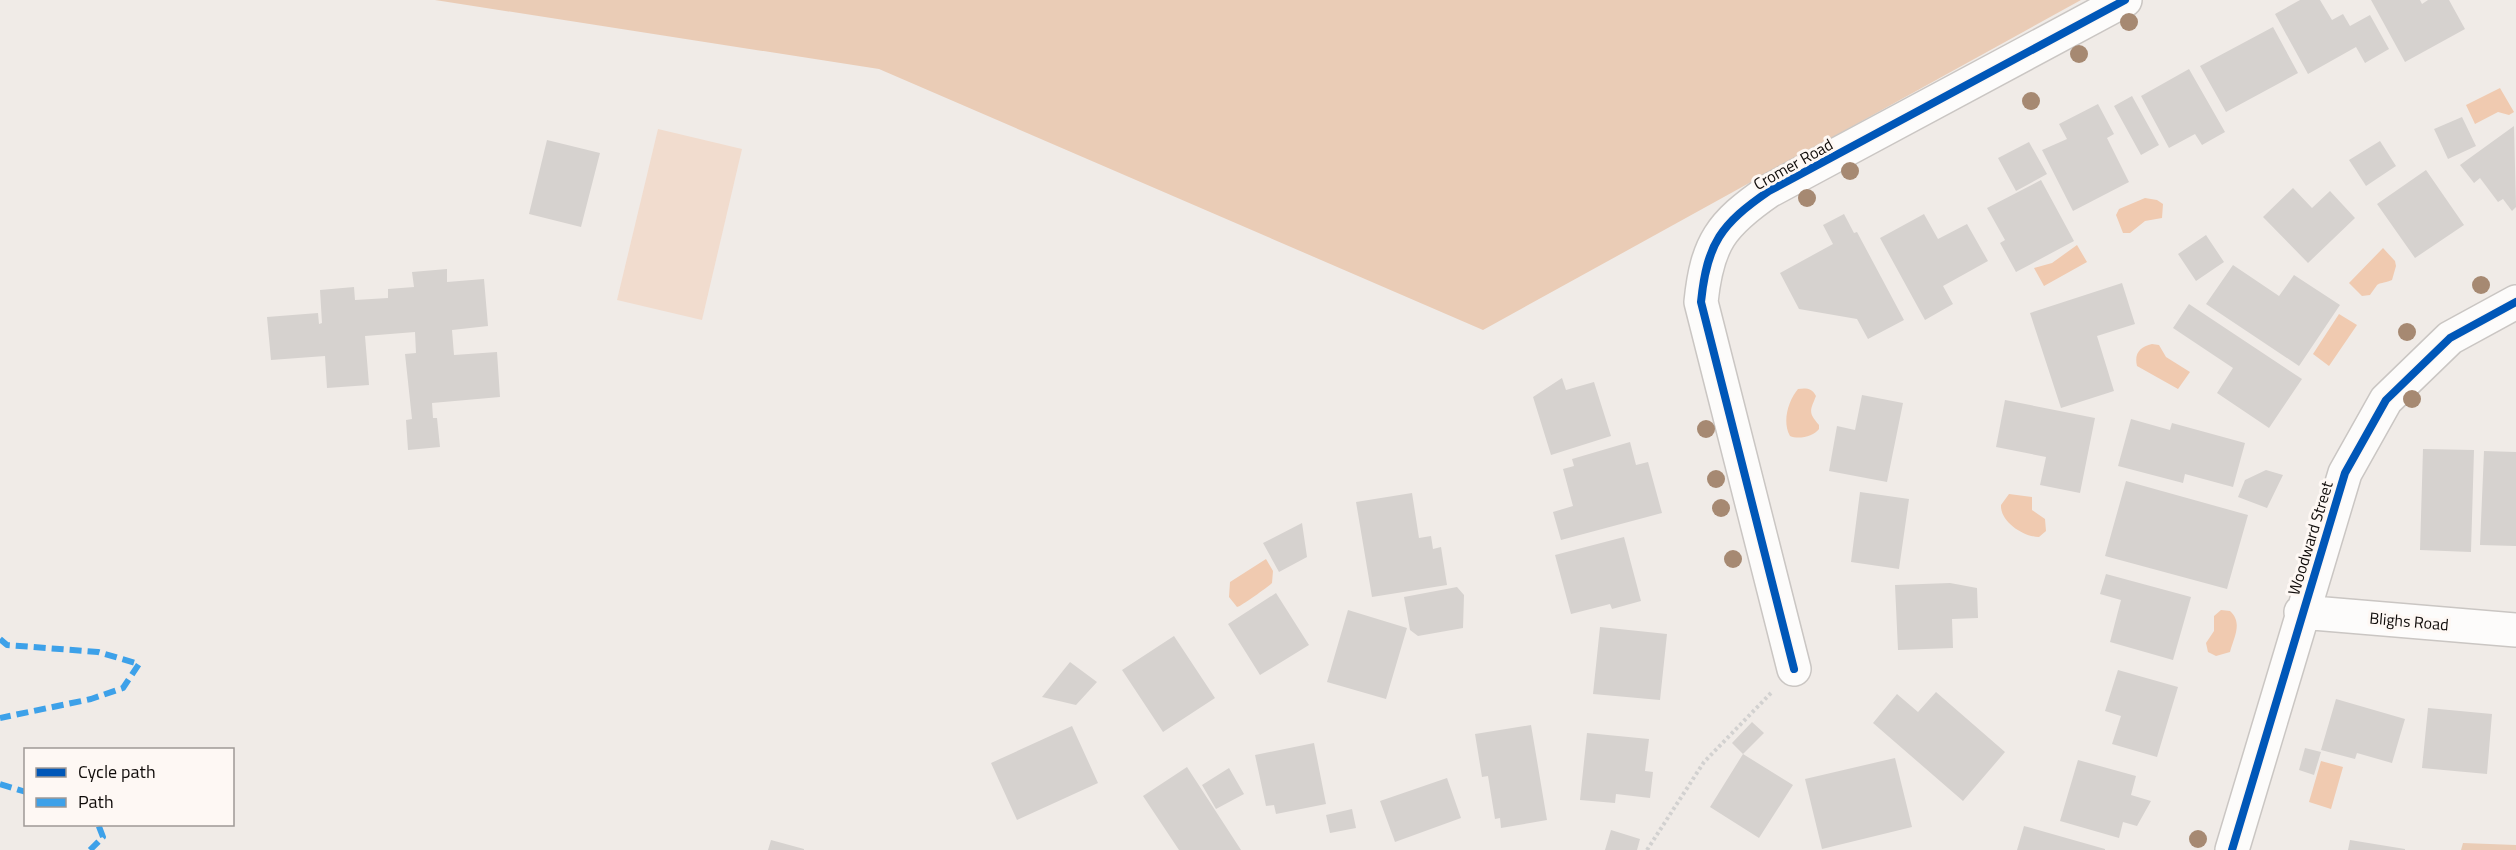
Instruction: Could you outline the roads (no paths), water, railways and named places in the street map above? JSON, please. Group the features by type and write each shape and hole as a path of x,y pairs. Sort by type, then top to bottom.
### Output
{"street":[{"name":"Cromer Road","path":"1794,669 1701,302 1704,268 1717,240 1737,213 1769,191 2125,0"},
{"name":"Woodward Street","path":"2232,850 2301,612 2345,473 2386,400 2450,338 2516,302"},
{"name":"Blighs Road","path":"2301,612 2516,630"}]}
